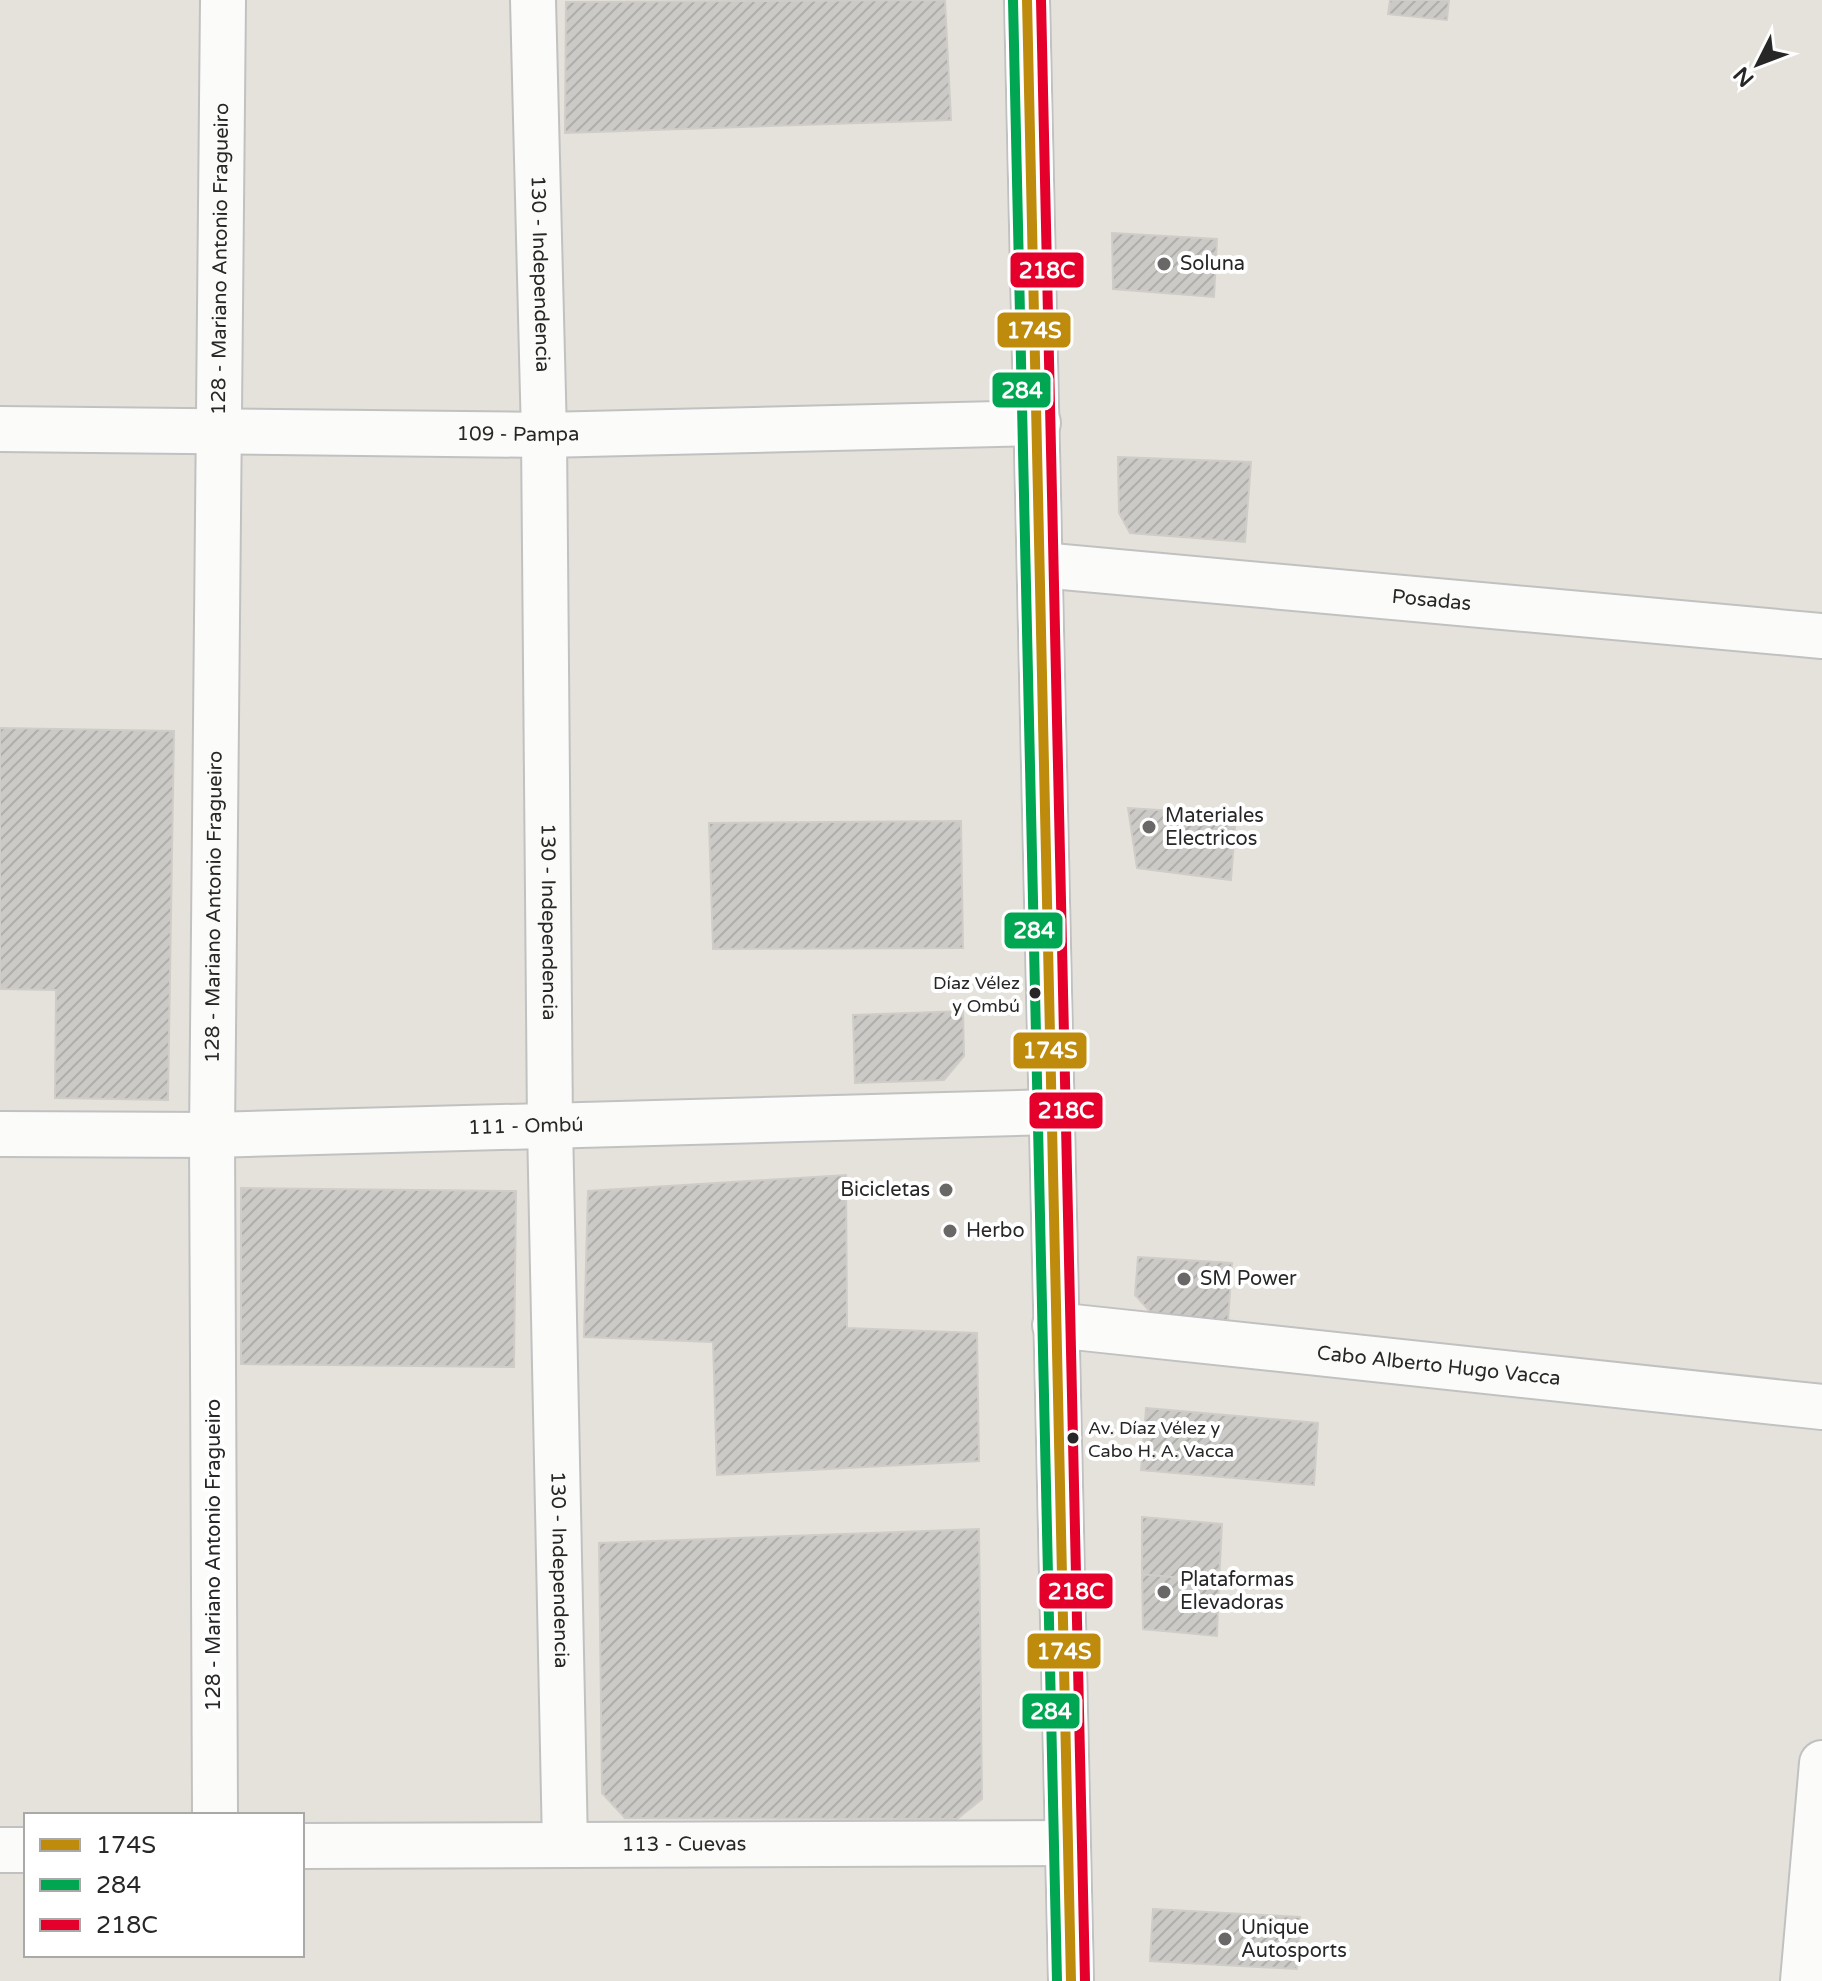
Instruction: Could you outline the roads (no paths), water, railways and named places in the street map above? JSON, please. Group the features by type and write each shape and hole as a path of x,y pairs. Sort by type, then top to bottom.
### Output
{"street":[{"name":"128 - Mariano Antonio Fragueiro","path":"215,1813 212,1135 223,0"},
{"name":"130 - Independencia","path":"533,0 544,435 550,1125 565,1845"},
{"path":"1027,0 1071,1981"},
{"name":"109 - Pampa","path":"0,429 544,435 1038,423"},
{"name":"Posadas","path":"1041,565 1822,636"},
{"name":"111 - Ombú","path":"0,1134 212,1135 1052,1112"},
{"name":"Cabo Alberto Hugo Vacca","path":"1055,1325 1822,1407"},
{"path":"1803,1981 1822,1763"},
{"name":"113 - Cuevas","path":"304,1846 1067,1843"},
{"path":"0,1850 24,1850"}],"place":[{"name":"Soluna","path":"1164,264"},
{"name":"Materiales Electricos","path":"1149,827"},
{"name":"Díaz Vélez y Ombú","path":"1035,993"},
{"name":"Bicicletas","path":"946,1190"},
{"name":"Herbo","path":"950,1231"},
{"name":"SM Power","path":"1184,1279"},
{"name":"Av. Díaz Vélez y Cabo H. A. Vacca","path":"1073,1438"},
{"name":"Plataformas Elevadoras","path":"1164,1592"},
{"name":"Unique Autosports","path":"1225,1939"}]}
